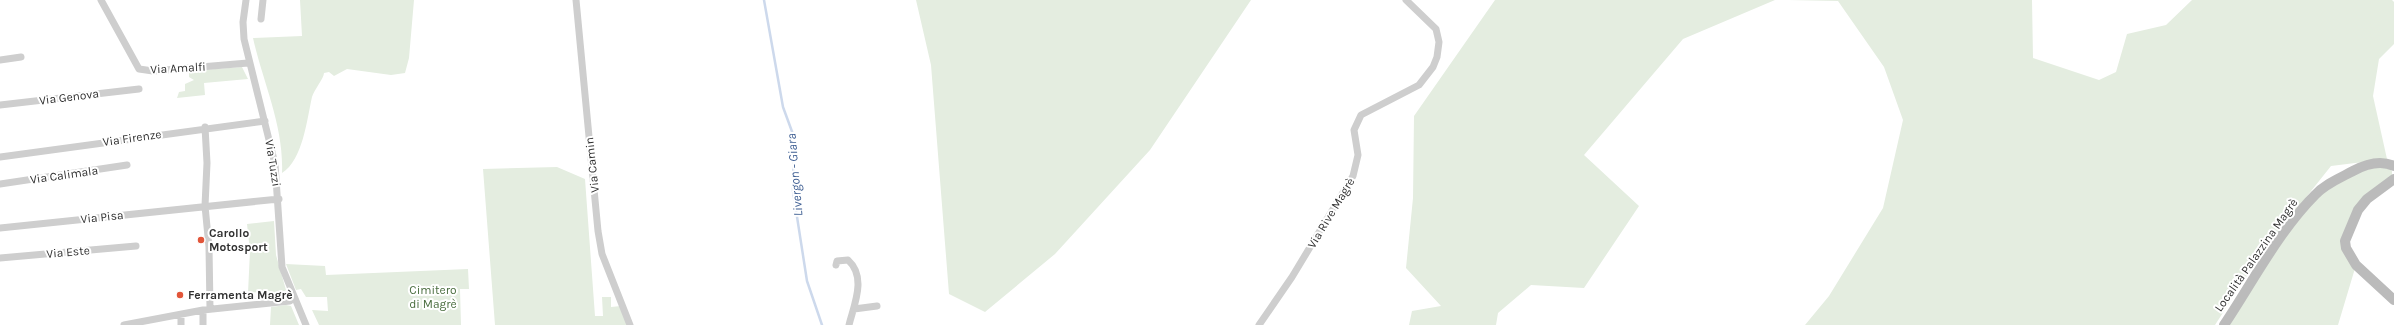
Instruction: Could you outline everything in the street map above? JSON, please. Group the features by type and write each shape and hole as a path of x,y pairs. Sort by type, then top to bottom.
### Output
{"main road":[{"name":"Località Palazzina Magrè","path":"2224,325 2290,225 2315,195 2328,185 2360,168 2386,162 2394,166"},
{"path":"2394,179 2367,200 2358,210 2345,241 2346,248 2356,265 2394,300"}],"street":[{"name":"Via Amalfi","path":"101,0 139,69 153,70 248,63"},
{"name":"Via Tuzzi","path":"246,0 243,22 248,63 265,121 275,164 279,199 281,261 292,294 306,325"},
{"path":"261,19 264,0"},
{"name":"Via Camin","path":"576,0 598,231 602,254 630,325"},
{"name":"Via Rive Magrè","path":"1259,325 1292,277 1353,176 1358,155 1354,130 1362,115 1419,85 1433,67 1437,57 1439,42 1436,29 1406,0"},
{"path":"0,60 21,56"},
{"name":"Via Genova","path":"0,106 139,89"},
{"name":"Via Firenze","path":"0,157 205,127 265,121"},
{"path":"203,325 206,310 209,247 205,206 207,163 205,127"},
{"name":"Via Calimala","path":"0,184 127,165"},
{"name":"Via Pisa","path":"0,228 279,199"},
{"name":"Via Este","path":"0,258 136,246"},
{"path":"836,265 837,261 845,260 854,268 858,286 850,325"},
{"path":"124,325 206,310 290,301 292,294"},
{"path":"854,310 877,306"},
{"path":"181,315 181,325"}],"green space":[{"path":"300,0 414,0 409,58 405,73 391,75 347,69 334,76 329,72 324,73 312,97 303,138 295,159 282,173 280,138 253,38 302,36"},
{"path":"916,0 1251,0 1150,150 1055,254 985,312 949,294 931,65"},
{"path":"1495,0 1775,0 1683,39 1584,155 1639,206 1584,288 1531,285 1498,313 1496,325 1409,325 1412,311 1441,306 1406,268 1413,198 1414,116"},
{"path":"1788,0 2032,0 2033,58 2099,80 2116,72 2127,34 2166,25 2192,0 2392,0 2394,2 2394,44 2379,59 2373,96 2387,159 2331,166 2261,254 2215,325 1805,325 1829,296 1883,208 1903,120 1884,67 1838,1"},
{"path":"242,67 248,79 204,83 205,95 177,98 179,92 185,91 185,84 194,80 189,77 189,71"},
{"path":"2385,165 2392,171 2392,181 2367,200 2346,248 2356,265 2338,325 2227,325 2245,294 2315,195 2360,168"},
{"path":"557,167 585,179 595,316 603,316 602,297 611,297 611,307 621,306 628,325 495,325 483,169"},
{"path":"274,221 276,255 286,290 280,296 270,298 269,291 248,293 250,251 247,224"},
{"name":"Cimitero di Magrè","path":"286,264 325,266 326,275 468,269 469,289 460,289 461,325 319,325 312,310 328,311 327,297 306,297 301,289 296,290"},
{"path":"286,305 291,306 299,325 270,325 271,307"}],"waterway":[{"name":"Livergon - Giara","path":"764,0 783,107 794,137 793,191 807,281 822,325"}],"place":[{"name":"Carollo Motosport","path":"201,240"},
{"name":"Ferramenta Magrè","path":"180,295"}]}
